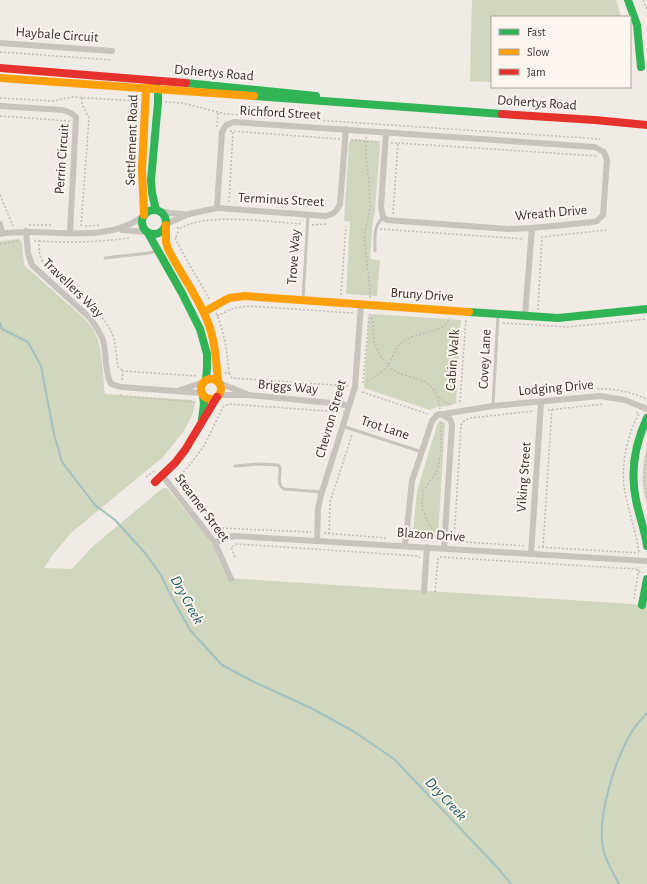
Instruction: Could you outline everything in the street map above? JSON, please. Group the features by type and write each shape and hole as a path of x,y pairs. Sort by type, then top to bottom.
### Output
{"street":[{"path":"628,0 637,26 641,67"},
{"name":"Haybale Circuit","path":"0,43 112,51"},
{"name":"Dohertys Road","path":"0,68 236,87 426,109"},
{"name":"Dohertys Road","path":"0,78 595,120 647,125"},
{"name":"Settlement Road","path":"143,216 142,169 146,88 152,81 158,89 151,180 152,193 158,210"},
{"name":"Perrin Circuit","path":"0,106 63,110 76,117 70,233"},
{"name":"Richford Street","path":"217,206 222,131 229,123 234,122 346,129"},
{"name":"Terminus Street","path":"168,223 189,214 217,206 308,215 331,215 338,209 340,204 346,129"},
{"name":"Wreath Drive","path":"346,129 595,147 604,152 607,160 604,211 601,218 593,222 508,229 392,221 384,217"},
{"path":"384,217 381,207 386,132"},
{"path":"0,224 1,233 26,231 87,233 118,229 131,225 149,210 158,210 165,217 168,223 166,242 168,249 204,312 212,334 221,389 186,450 175,463 160,471 154,482"},
{"name":"Terminus Street","path":"158,210 170,213 189,214"},
{"path":"143,216 142,225 159,250 196,316 200,329 206,351 207,368 205,381 201,387 204,404 201,422"},
{"path":"118,229 159,234 168,223"},
{"path":"525,312 532,228"},
{"name":"Travellers Way","path":"26,231 28,253 32,265 90,318 96,326 103,340 107,376 111,384 122,387 178,390"},
{"name":"Bruny Drive","path":"204,312 229,298 245,296 367,302 498,313 525,312 558,318 645,310"},
{"name":"Chevron Street","path":"317,540 318,509 322,492 342,426 346,405 355,387 360,316 367,302"},
{"path":"178,390 212,378 219,382"},
{"name":"Briggs Way","path":"219,382 248,395"},
{"path":"178,390 203,394 208,398 218,396"},
{"name":"Briggs Way","path":"218,396 248,395 346,405"},
{"name":"Lodging Drive","path":"441,414 494,406 600,396 626,400 647,409"},
{"name":"Viking Street","path":"531,554 541,402"},
{"path":"450,419 465,410"},
{"path":"406,546 412,481 432,421 437,415 441,414 450,419"},
{"path":"647,418 638,440 634,460 634,471 636,499 647,546"},
{"path":"444,548 450,419"},
{"name":"Steamer Street","path":"160,471 215,542 231,579"},
{"name":"Blazon Drive","path":"215,542 235,536 647,561"},
{"path":"424,591 427,547"},
{"path":"642,605 647,579"}],"lane":[{"name":"Trove Way","path":"302,300 308,215"},
{"path":"375,251 376,229 378,222 384,217"},
{"path":"105,258 149,253 159,250"},
{"name":"Covey Lane","path":"494,406 498,313"},
{"name":"Trot Lane","path":"342,426 422,452"},
{"path":"235,466 258,464 278,465 280,470 281,488 322,492"}],"path":[{"path":"643,0 647,10"},
{"path":"0,52 112,60"},
{"path":"0,98 53,101 72,97 82,97 146,101"},
{"path":"81,226 89,118 82,104 82,97"},
{"path":"158,102 182,103 218,112 600,139"},
{"path":"218,112 217,130 222,131 599,156"},
{"path":"0,116 72,121"},
{"path":"363,383 369,314 367,302 369,280 364,237 370,207 366,130"},
{"path":"217,206 229,204 233,132"},
{"path":"392,230 398,143"},
{"path":"0,195 13,226"},
{"path":"168,223 178,229 184,226 215,219 307,225 326,224"},
{"path":"341,294 346,226"},
{"path":"376,229 526,239"},
{"path":"525,312 538,310 542,237 606,230"},
{"path":"39,241 101,242 130,238"},
{"path":"367,302 376,297"},
{"path":"218,316 234,308 249,306 353,313 356,316 360,316"},
{"path":"367,381 378,375 388,365 399,345 403,341 408,338 442,328 450,318 451,310"},
{"path":"369,314 374,323 374,335 380,356 398,373 425,381 431,386 437,396 441,414 441,450 438,469 423,491 422,509 437,540 436,548"},
{"name":"Cabin Walk","path":"460,402 466,319"},
{"path":"229,373 232,378 350,386 348,392"},
{"path":"362,392 428,414"},
{"path":"437,396 451,407"},
{"path":"170,485 178,478 204,446 223,407 229,404 342,412 346,405"},
{"path":"454,542 461,426 464,421 470,418 605,404"},
{"path":"543,547 552,409"},
{"path":"632,411 639,414 630,435 626,454 624,490 639,553"},
{"path":"329,534 330,502 353,430"},
{"path":"647,452 644,477 647,499"},
{"path":"146,477 160,471"},
{"path":"178,478 218,528 231,547 235,557"},
{"path":"218,528 312,532"},
{"path":"231,547 237,544 418,556 422,560"},
{"path":"435,592 438,559 440,557 636,569 639,572 647,573"}],"green space":[{"path":"472,0 616,0 621,16 491,16 491,82 470,81"},
{"path":"353,139 377,141 380,145 370,259 380,260 377,296 346,294 350,222 344,221 349,143"},
{"path":"19,239 22,242 24,265 85,319 96,335 101,354 105,394 192,400 195,403 193,413 184,431 163,457 72,532 54,553 44,568 72,569 91,548 163,488 167,488 207,537 214,548 227,578 647,605 647,884 0,884 0,241"},
{"path":"372,314 461,320 456,403 449,406 436,407 430,410 364,388 369,317"},
{"path":"438,422 444,422 445,424 438,536 434,539 416,538 413,534 417,491"},
{"path":"647,447 647,505 642,476"}],"waterway":[{"name":"Dry Creek","path":"0,323 2,329 28,342 41,366 54,434 62,462 95,505 115,520 145,553 161,575 190,630 222,665 254,682 311,708 353,731 394,759 498,868 511,884"},
{"path":"619,884 608,862 602,844 603,818 611,782 618,760 629,736 647,713"}],"traffic: fast":[{"path":"628,0 637,25 641,67"},
{"path":"186,83 316,96"},
{"path":"156,86 158,89 158,102 151,180 156,210"},
{"path":"254,96 502,114"},
{"path":"154,210 163,213 166,222 163,231 154,234 145,231 142,222 145,213 154,210"},
{"path":"148,233 182,293 200,329 207,354 206,380"},
{"path":"469,312 558,318 647,309"},
{"path":"202,419 204,404 203,395"},
{"path":"647,418 639,438 634,469 634,490 647,546"},
{"path":"642,605 647,579"}],"traffic: slow":[{"path":"0,78 254,96"},
{"path":"144,215 142,169 146,88 149,85"},
{"path":"166,225 166,242 168,249 203,311 210,327 215,350 218,381"},
{"path":"204,312 229,298 245,296 469,312"},
{"path":"211,379 218,382 221,389 218,396 211,399 204,396 201,389 204,382 211,379"}],"traffic: jam":[{"path":"0,68 186,83"},
{"path":"502,114 647,125"},
{"path":"155,482 175,463 185,450 217,397"}]}
